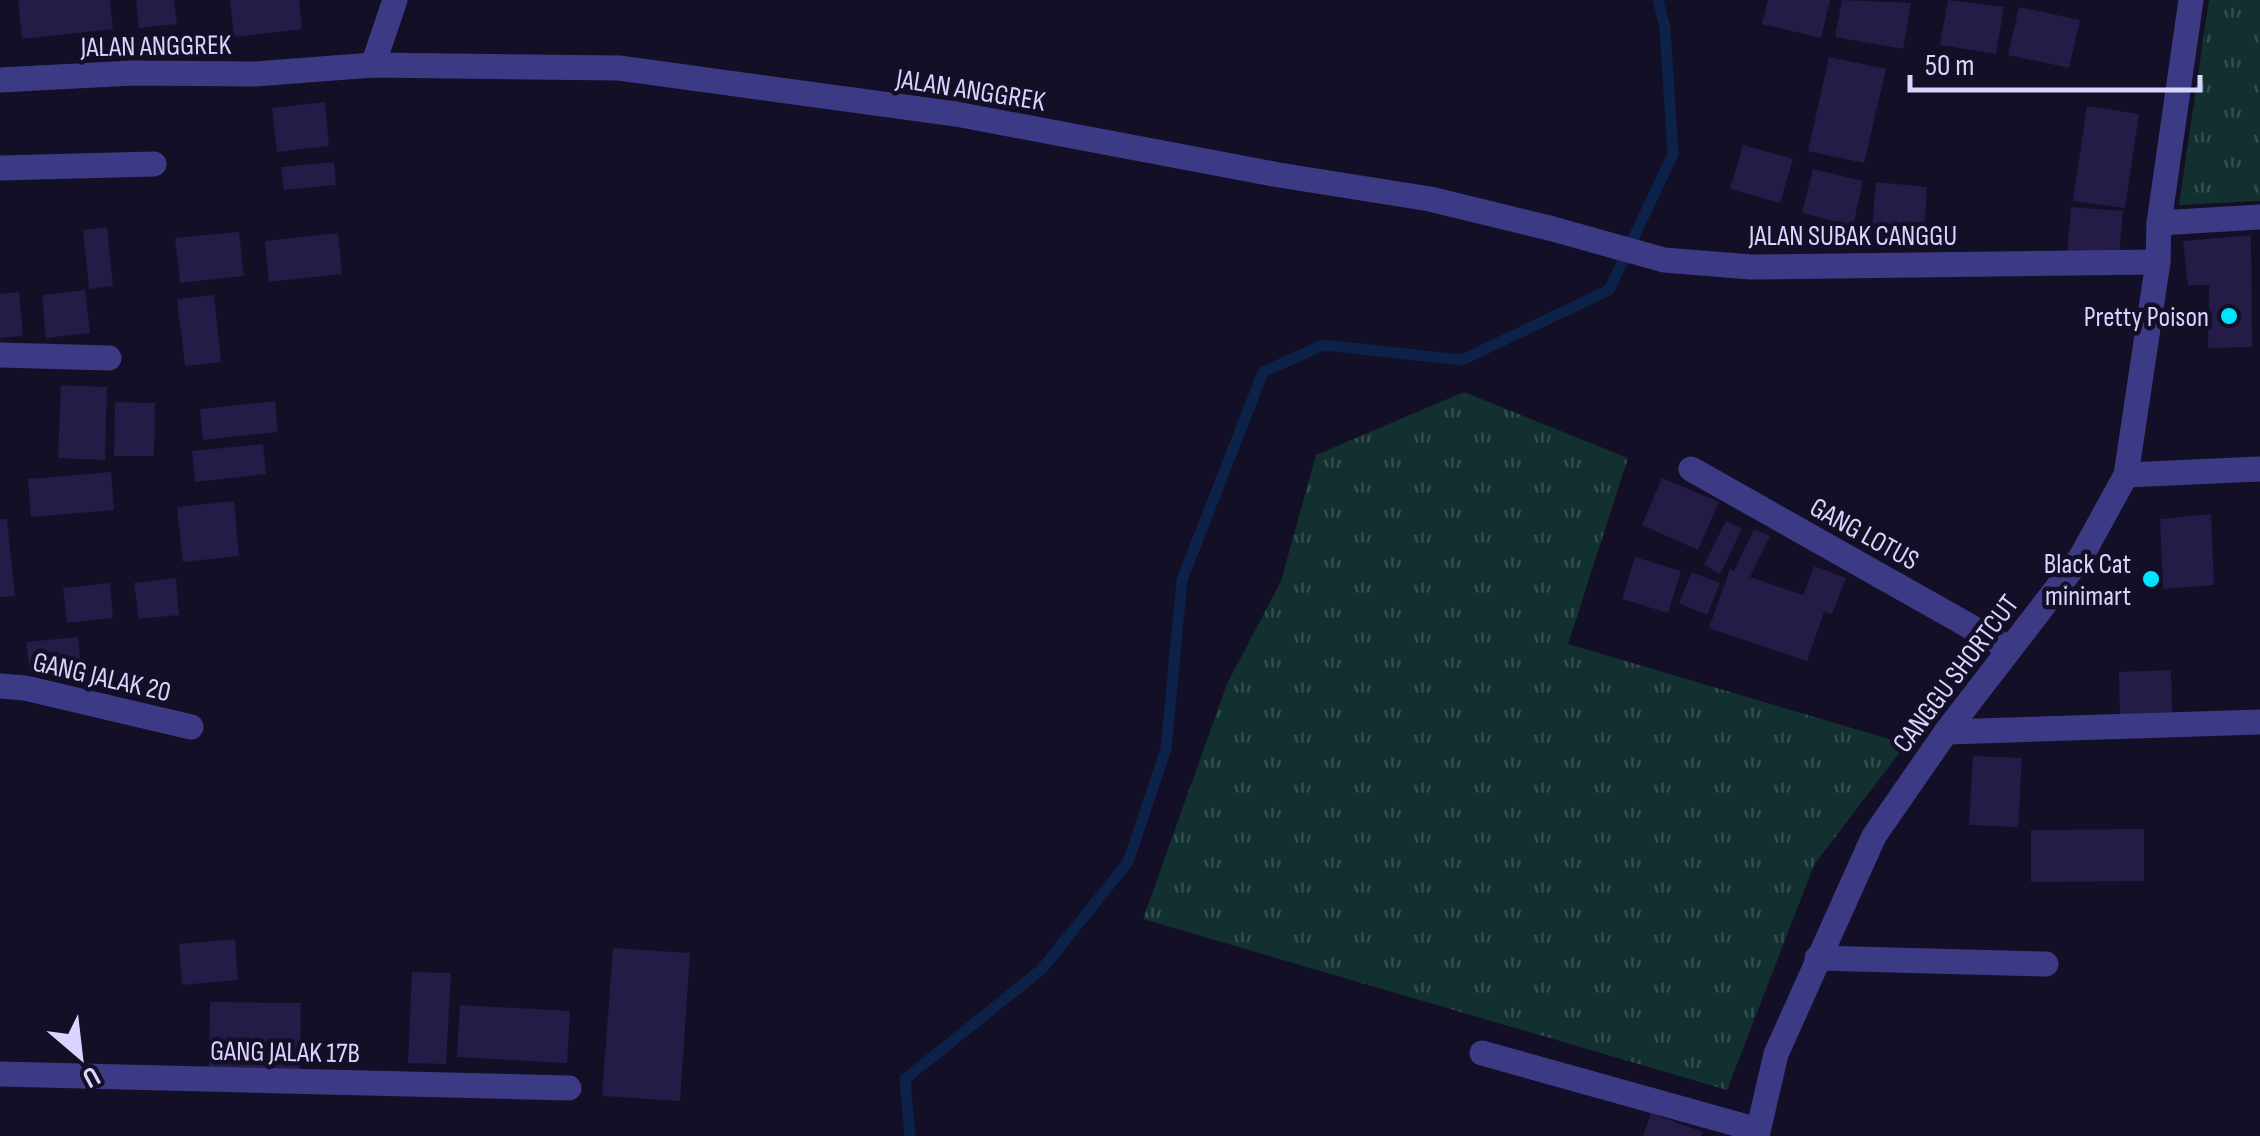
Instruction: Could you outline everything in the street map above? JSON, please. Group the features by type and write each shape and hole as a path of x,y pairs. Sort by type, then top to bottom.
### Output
{"street":[{"path":"373,65 396,0"},
{"name":"CANGGU SHORTCUT","path":"1757,1133 1776,1054 1874,836 1946,732 2080,557 2126,475 2158,262 2159,222 2190,0"},
{"name":"JALAN ANGGREK","path":"0,80 133,73 255,74 373,65 619,68 938,112 1430,199 1553,228"},
{"path":"0,168 154,164"},
{"path":"2159,222 2260,217"},
{"name":"JALAN SUBAK CANGGU","path":"1553,228 1664,260 1751,267 2158,262"},
{"path":"0,355 109,358"},
{"name":"GANG LOTUS","path":"1690,468 2010,649"},
{"path":"2126,475 2260,468"},
{"name":"GANG JALAK 20","path":"0,686 25,688 191,727"},
{"path":"1946,732 2260,722"},
{"path":"1817,958 2046,964"},
{"path":"1482,1053 1757,1133"},
{"name":"GANG JALAK 17B","path":"0,1074 569,1088"}],"green space":[{"path":"2209,0 2260,0 2260,201 2179,205"},
{"path":"1464,392 1628,458 1568,644 1906,744 1814,865 1727,1090 1143,919 1227,684 1281,581 1316,455"}],"building":[{"path":"18,0 110,0 113,29 22,39"},
{"path":"136,0 174,0 177,24 139,28"},
{"path":"230,0 299,0 302,29 234,37"},
{"path":"1768,0 1830,0 1821,38 1762,24"},
{"path":"1842,0 1911,3 1903,49 1835,37"},
{"path":"1948,0 2004,7 1996,54 1940,45"},
{"path":"2019,7 2080,20 2069,68 2008,55"},
{"path":"1829,57 1886,69 1864,163 1808,151"},
{"path":"325,102 329,146 277,152 272,108"},
{"path":"2087,106 2139,114 2125,208 2073,201"},
{"path":"1743,145 1793,159 1780,203 1730,189"},
{"path":"334,162 336,185 284,190 281,167"},
{"path":"1813,169 1863,181 1853,226 1802,213"},
{"path":"1876,182 1927,187 1924,232 1872,228"},
{"path":"2071,207 2123,211 2119,257 2067,253"},
{"path":"107,227 113,286 89,289 83,230"},
{"path":"239,232 244,276 180,283 175,238"},
{"path":"338,233 342,274 269,282 265,241"},
{"path":"2251,235 2252,347 2208,348 2209,285 2188,285 2183,241"},
{"path":"85,290 90,333 46,338 42,295"},
{"path":"19,292 23,336 0,338 0,294"},
{"path":"214,295 221,362 185,366 177,299"},
{"path":"61,385 107,387 105,460 58,458"},
{"path":"275,401 278,432 203,440 200,409"},
{"path":"115,402 155,403 154,456 114,456"},
{"path":"263,444 266,474 195,482 192,451"},
{"path":"111,472 114,510 31,517 28,479"},
{"path":"1662,478 1719,502 1698,550 1642,525"},
{"path":"234,501 239,556 183,562 177,507"},
{"path":"2211,514 2214,585 2163,589 2160,519"},
{"path":"0,519 7,519 15,596 0,597"},
{"path":"1726,521 1742,529 1720,574 1704,565"},
{"path":"1754,529 1770,536 1750,577 1803,595 1814,566 1846,578 1832,614 1824,612 1807,661 1709,628 1730,569 1734,571"},
{"path":"1635,557 1681,571 1668,613 1622,599"},
{"path":"1692,572 1720,583 1707,615 1679,603"},
{"path":"176,578 179,615 139,619 134,583"},
{"path":"110,583 113,618 67,623 63,588"},
{"path":"78,637 81,668 30,673 26,642"},
{"path":"2171,670 2172,716 2120,718 2119,672"},
{"path":"1973,756 2022,758 2018,827 1969,825"},
{"path":"2144,829 2144,881 2031,882 2031,830"},
{"path":"235,939 238,980 182,985 179,944"},
{"path":"613,948 690,953 680,1101 602,1096"},
{"path":"412,972 451,973 446,1064 408,1063"},
{"path":"210,1002 301,1003 300,1073 209,1071"},
{"path":"460,1005 570,1011 567,1063 457,1057"},
{"path":"1651,1113 1703,1132 1701,1136 1643,1136"}],"waterway":[{"path":"910,1136 905,1079 1042,969 1128,862 1166,749 1182,580 1263,372 1323,345 1462,360 1609,290 1673,154 1665,28 1658,0"}],"place":[{"name":"Pretty Poison","path":"2229,316"},
{"name":"Black Cat minimart","path":"2151,579"}]}
